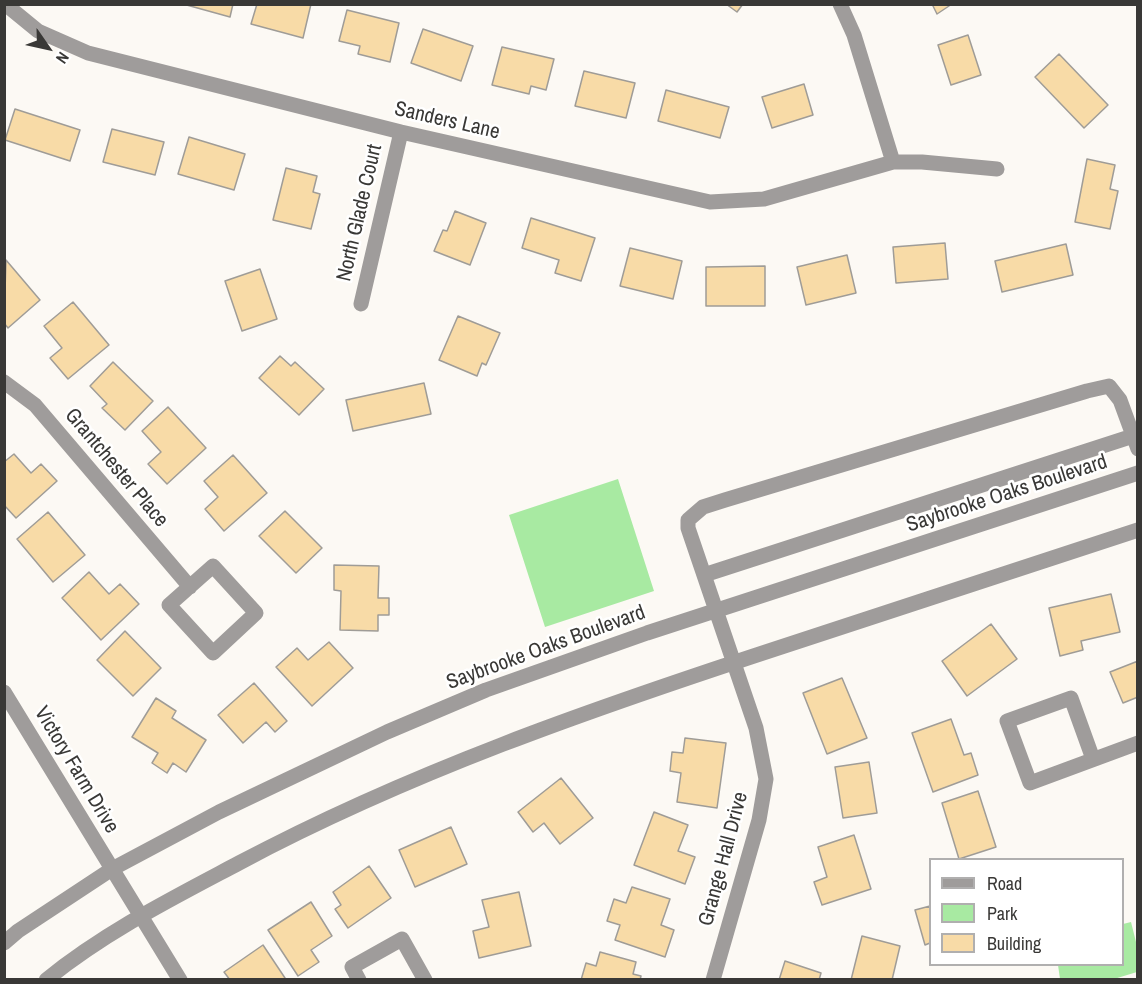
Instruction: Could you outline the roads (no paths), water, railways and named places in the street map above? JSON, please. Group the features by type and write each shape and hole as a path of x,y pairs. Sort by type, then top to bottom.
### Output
{"street":[{"name":"Sanders Lane","path":"5,4 38,31 88,53 401,132 710,202 764,198 893,162 997,168"},
{"path":"840,4 854,35 893,162"},
{"name":"North Glade Court","path":"361,304 401,132"},
{"name":"Grantchester Place","path":"4,382 36,405 190,587"},
{"name":"Grange Hall Drive","path":"713,980 759,820 766,779 756,728 687,528 688,520 703,507 1109,386 1120,400 1135,442"},
{"path":"704,575 1135,442"},
{"name":"Saybrooke Oaks Boulevard","path":"4,944 18,931 112,869 219,812 387,732 486,690 647,633 1137,473"},
{"path":"46,980 96,944 141,916 326,819 399,785 610,704 1137,530"},
{"path":"213,566 256,613 213,653 170,605 190,587 213,566"},
{"name":"Victory Farm Drive","path":"4,692 180,980"},
{"path":"1093,759 1071,698 1007,721 1030,783 1137,743"},
{"path":"359,980 352,968 402,939 424,980"}]}
